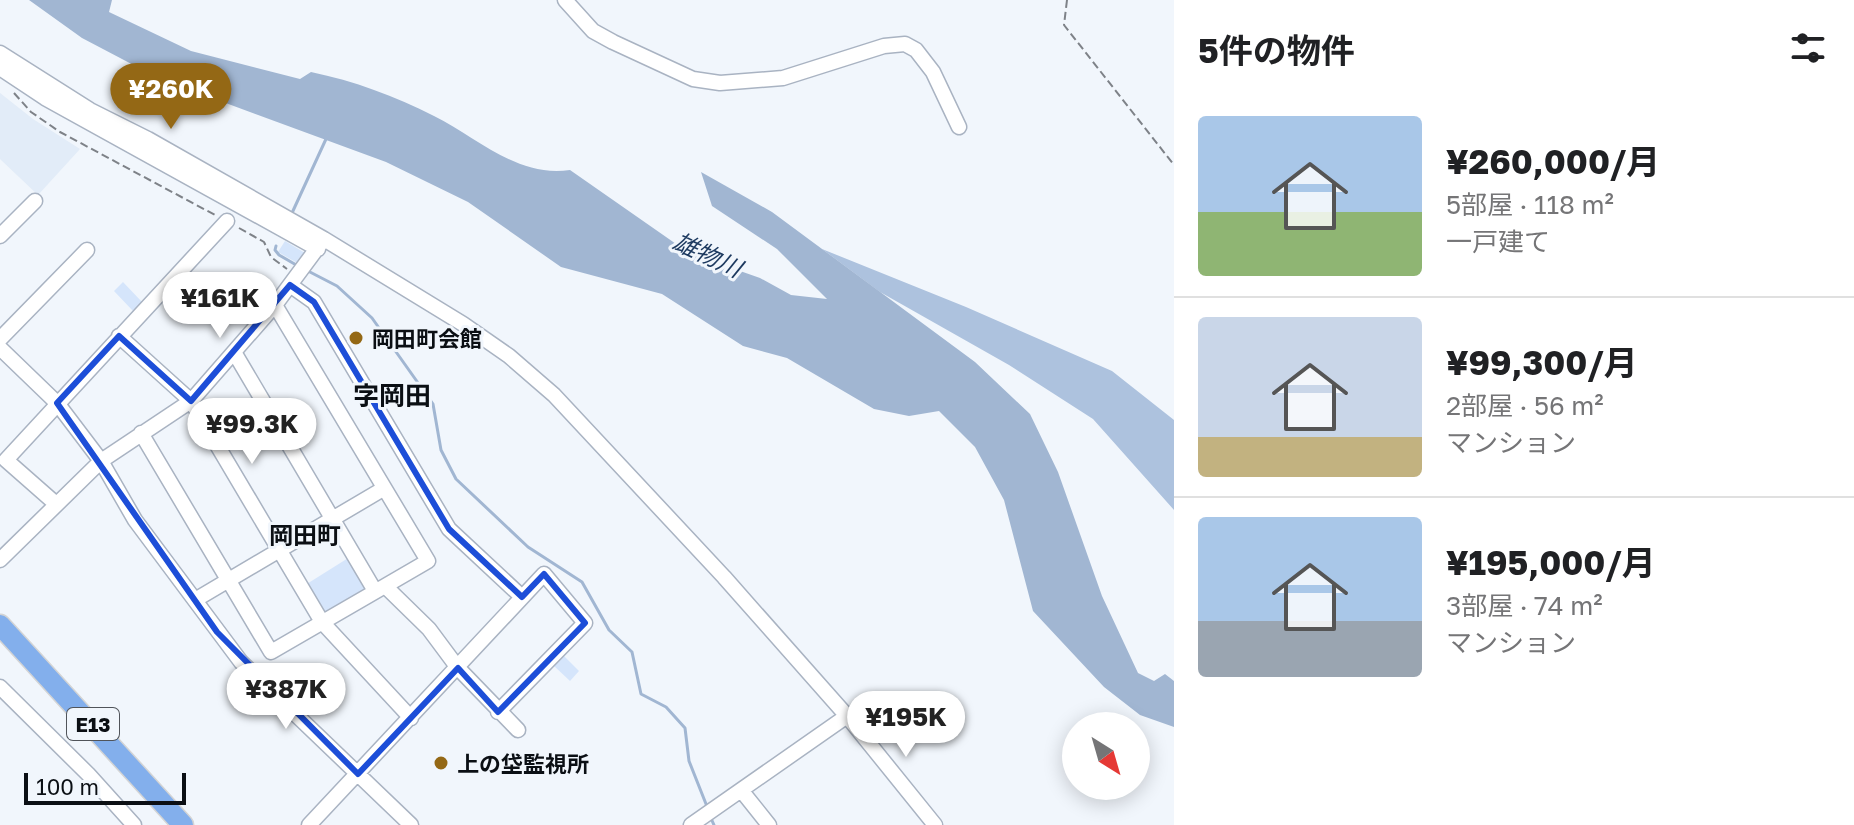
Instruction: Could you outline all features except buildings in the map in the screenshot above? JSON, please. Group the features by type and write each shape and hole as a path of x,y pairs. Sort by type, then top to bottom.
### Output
{"highway":[{"name":"E13","path":"0,625 183,825"}],"street":[{"path":"565,0 593,31 613,42 693,79 720,83 783,78 884,46 905,44 916,50 933,72 959,127"},
{"path":"0,53 90,110 148,139 321,244"},
{"path":"5,71 45,98 321,244 463,324 509,356 554,395 724,577 847,716 935,825"},
{"path":"0,236 35,201"},
{"path":"56,504 6,460 227,221"},
{"path":"0,560 101,461 191,401 275,305 321,244"},
{"path":"0,339 87,250"},
{"path":"299,274 449,529 522,597"},
{"path":"141,433 271,652 428,561 275,305"},
{"path":"119,336 191,401 322,622 411,718"},
{"path":"0,348 57,403 101,461 135,520 241,662 411,825"},
{"path":"234,352 332,518 380,589 429,629 458,668 518,730"},
{"path":"195,600 383,489"},
{"path":"309,825 544,574 585,623 498,712"},
{"path":"0,687 88,774 134,825"},
{"path":"703,817 847,716"},
{"path":"741,790 769,825"}],"path":[{"path":"1067,0 1064,25 1174,165"},
{"path":"5,71 14,94 31,112 60,132 264,242 271,257 299,274"}],"highlighted area":[{"path":"290,285 314,302 449,529 522,597 544,574 585,623 498,712 458,668 358,774 217,632 57,403 119,336 191,401"}],"shaded area":[{"path":"29,0 112,0 109,12 191,51 300,79 311,72 374,90 434,116 516,162 551,171 570,170 689,253 760,278 791,295 827,299 777,249 712,206 701,172 772,212 975,362 1030,414 1058,472 1102,596 1138,673 1154,681 1165,674 1174,681 1174,727 1150,719 1150,712 1136,712 1104,687 1033,611 1004,500 975,447 939,411 909,416 874,409 787,358 743,346 662,294 561,267 468,202 386,162 223,102 202,101 82,38"},
{"path":"0,93 80,149 38,195 0,159"},
{"path":"285,241 305,253 299,264 278,252"},
{"path":"822,249 1112,371 1174,420 1174,510 1093,419 1009,365 880,292"},
{"path":"123,282 142,302 133,311 114,291"},
{"path":"353,555 375,591 322,622 302,587"},
{"path":"563,655 579,671 570,681 553,665"}],"waterway":[{"path":"292,213 326,139"},
{"path":"276,246 279,255 298,266"},
{"path":"308,271 337,286 372,318 433,404 441,450 456,479 528,547 582,582 609,630 632,652 641,694 666,707 685,728 689,761 708,809"},
{"path":"710,816 714,825"}],"place":[{"name":"岡田町会館","path":"356,338"},
{"name":"上の垈監視所","path":"441,763"}],"district":[{"name":"字岡田","path":"392,395"},
{"name":"岡田町","path":"305,534"}],"water label":[{"name":"雄物川","path":"708,254"}]}
